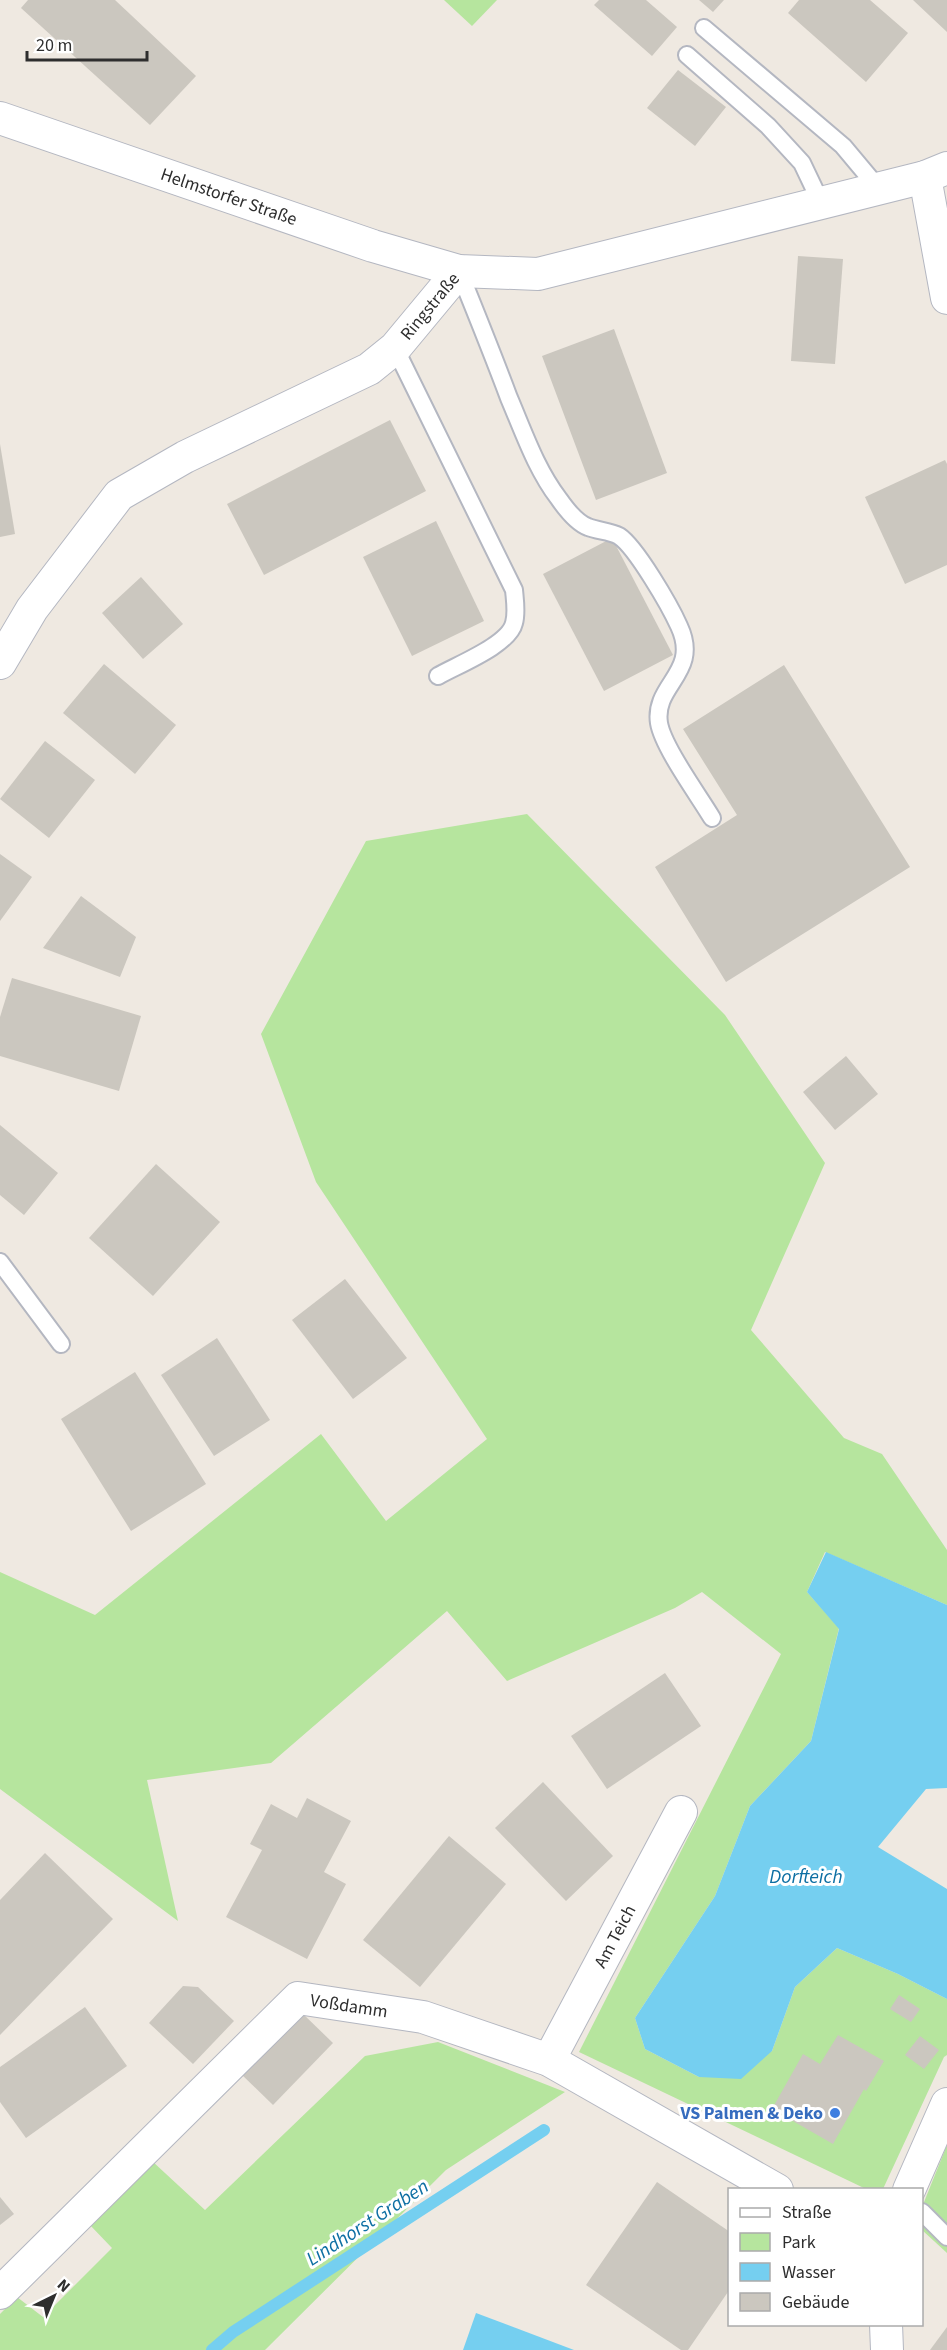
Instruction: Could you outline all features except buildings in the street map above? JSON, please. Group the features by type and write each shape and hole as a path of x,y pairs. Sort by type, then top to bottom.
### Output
{"street":[{"name":"Helmstorfer Straße","path":"0,118 362,242 459,271"},
{"name":"Ringstraße","path":"0,663 32,609 120,495 185,457 369,369 395,348 459,271 538,274 879,189 936,172 947,298"},
{"name":"Am Teich","path":"549,2060 681,1812"},
{"name":"Voßdamm","path":"0,2293 298,1998 423,2017 549,2060 773,2188"},
{"path":"910,2188 947,2104"},
{"path":"886,2326 887,2350"}],"lane":[{"path":"704,27 843,146 879,189"},
{"path":"687,55 768,126 801,163 821,203"},
{"path":"459,271 536,465 559,499 579,522 617,535 632,548 679,625 685,639 686,653 681,668 663,697 659,709 659,722 671,749 712,818"},
{"path":"395,348 514,590 514,623 506,637 438,676"},
{"path":"0,1262 61,1344"},
{"path":"923,2214 947,2237"}],"green space":[{"path":"444,0 497,0 472,26"},
{"path":"527,814 725,1015 825,1163 751,1330 844,1438 882,1454 947,1550 947,1605 825,1552 807,1592 839,1628 811,1741 750,1806 715,1896 635,2018 645,2049 699,2077 772,2051 795,1987 837,1948 898,1974 947,1999 947,2055 944,2057 883,2188 864,2188 579,2052 781,1654 702,1592 675,1608 507,1681 447,1611 271,1763 147,1780 178,1921 0,1789 0,1572 95,1615 321,1434 386,1521 487,1439 316,1182 261,1034 366,841"},
{"path":"438,2042 565,2092 446,2170 265,2350 0,2350 0,2314 17,2297 43,2317 112,2248 89,2224 152,2161 205,2210 365,2056"},
{"path":"947,2145 947,2253 923,2231 923,2205"}],"water":[{"name":"Dorfteich","path":"826,1552 947,1605 947,1788 926,1789 878,1847 947,1889 947,1999 898,1974 837,1948 795,1987 772,2051 741,2079 699,2077 645,2049 635,2018 715,1896 750,1806 811,1741 839,1629 807,1592"},
{"path":"476,2313 574,2350 463,2350"}],"waterway":[{"name":"Lindhorst Graben","path":"212,2350 233,2332 544,2130"}],"place":[{"name":"VS Palmen & Deko","path":"835,2113"}]}
